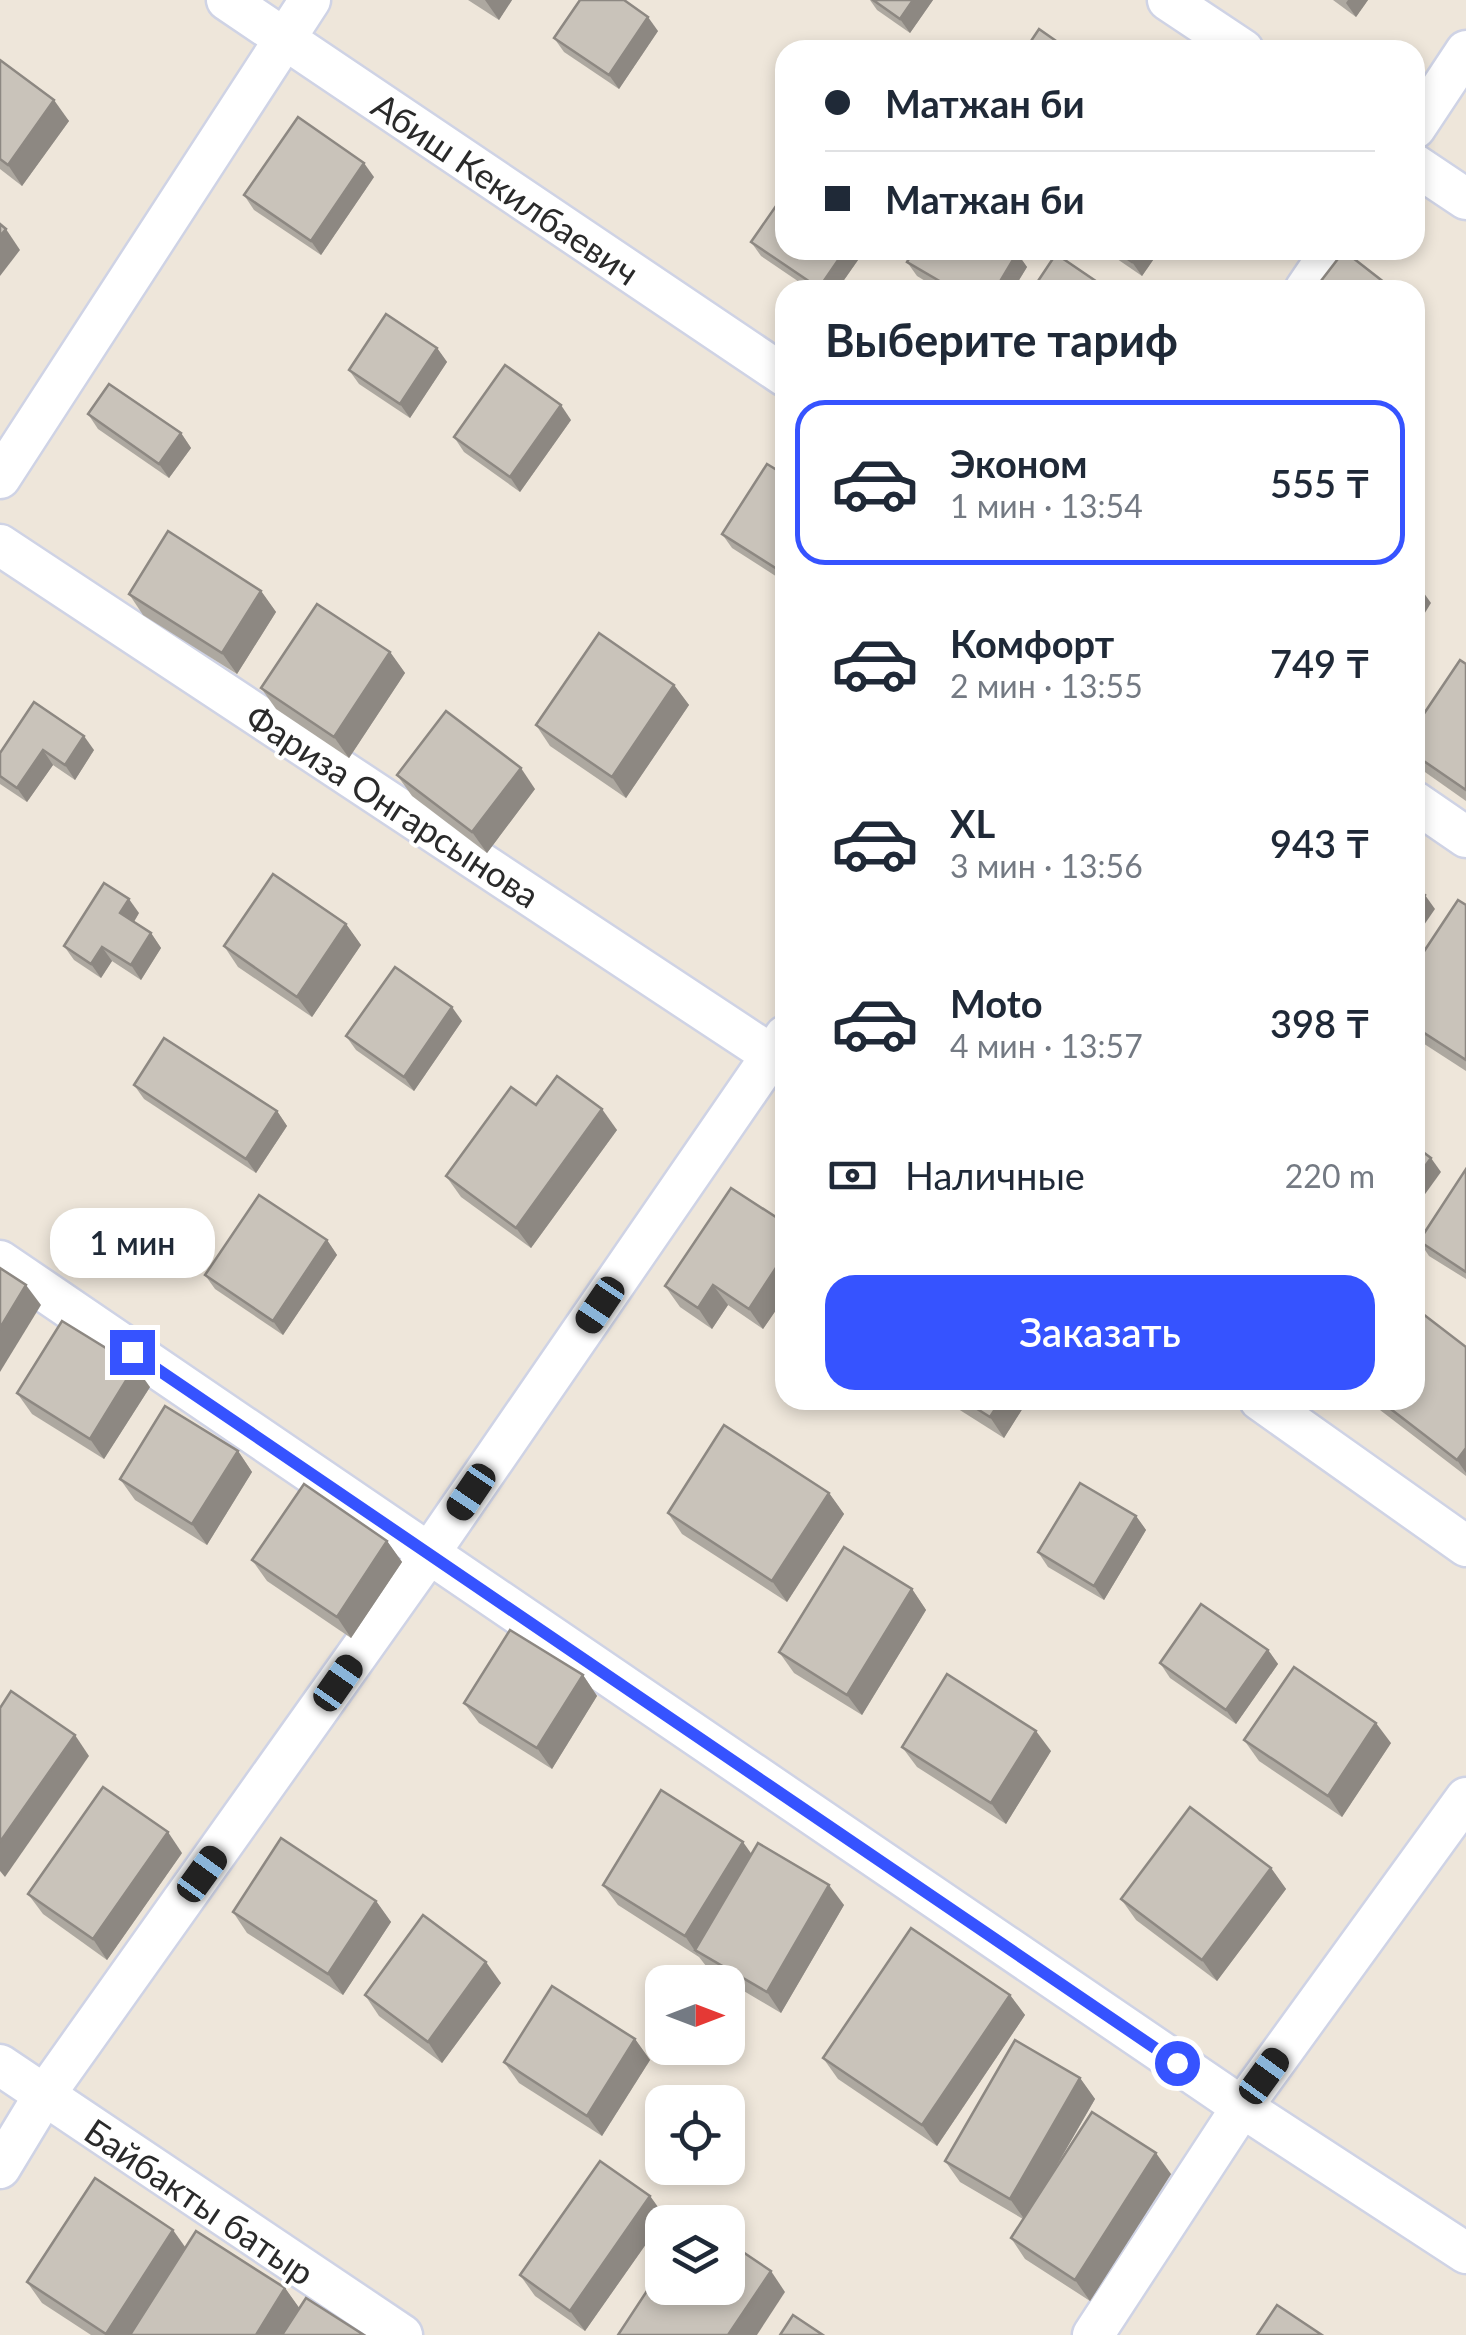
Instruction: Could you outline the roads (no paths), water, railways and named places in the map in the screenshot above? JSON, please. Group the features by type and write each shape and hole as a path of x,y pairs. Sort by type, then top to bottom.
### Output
{"street":[{"name":"Абиш Кекилбаевич","path":"228,0 775,369"},
{"path":"0,478 310,0"},
{"path":"1168,0 1228,40"},
{"path":"1425,113 1466,51"},
{"path":"1425,172 1466,199"},
{"name":"Фариза Онгарсынова","path":"0,545 775,1049"},
{"path":"1425,809 1466,836"},
{"path":"0,2168 43,2097 775,1059"},
{"path":"0,1261 1242,2107 1466,2253"},
{"path":"1274,1410 1466,1546"},
{"path":"1093,2335 1242,2107 1466,1798"},
{"name":"Байбакты батыр","path":"0,2066 402,2335"}]}
